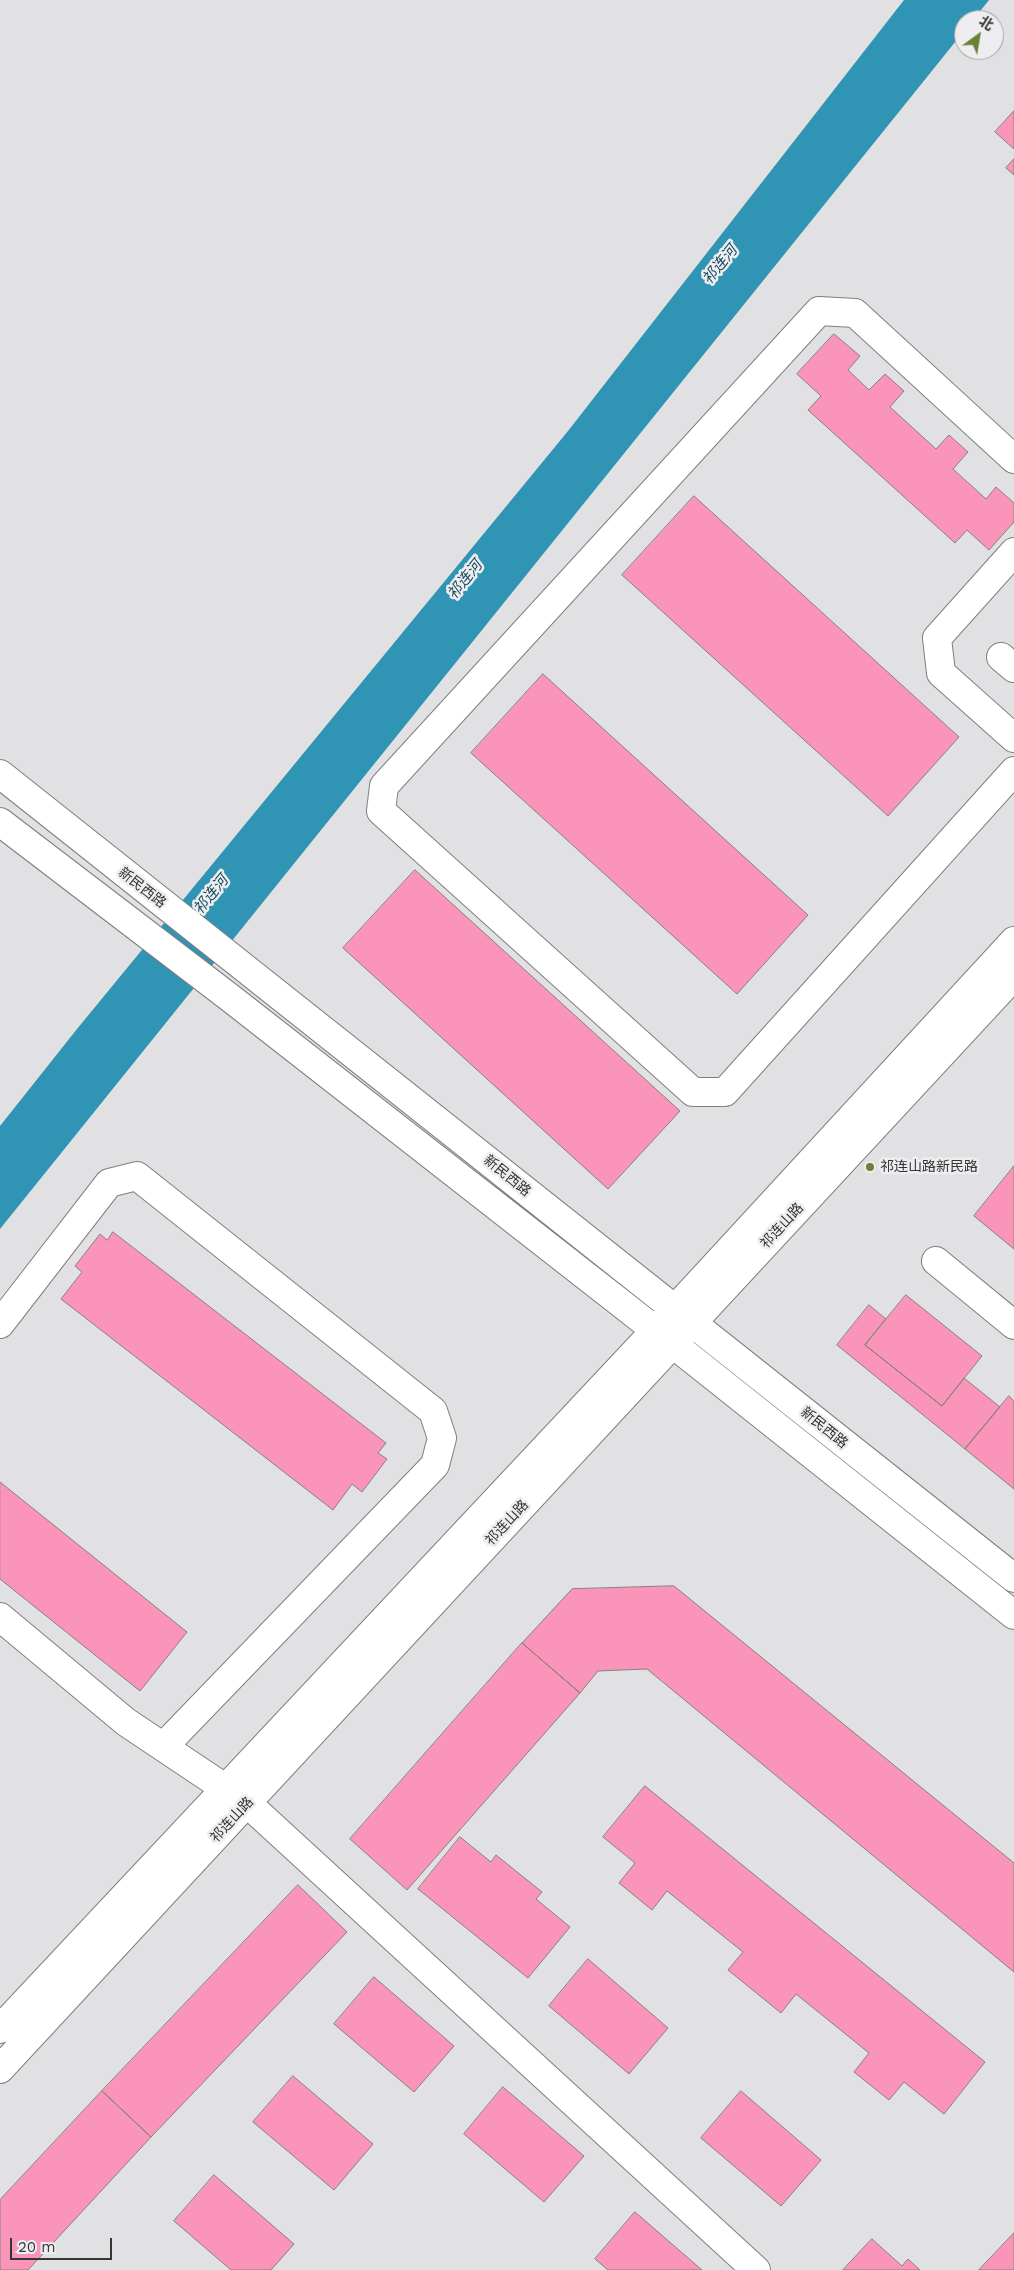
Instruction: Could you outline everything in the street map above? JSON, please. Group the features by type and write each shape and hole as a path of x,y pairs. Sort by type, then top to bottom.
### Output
{"street":[{"path":"1014,459 855,313 819,311 384,786 381,811 693,1092 724,1092 1014,771"},
{"path":"1014,552 938,638 941,673 1014,738"},
{"name":"新民西路","path":"0,774 1014,1578"},
{"name":"新民西路","path":"0,822 229,997 665,1337 1014,1615"},
{"name":"祁连山路","path":"0,2029 236,1796 665,1337 1014,941"},
{"name":"祁连山路","path":"684,1316 1014,976"},
{"path":"0,1324 109,1183 137,1176 433,1411 442,1438 435,1465 163,1747"},
{"path":"936,1261 1014,1325"},
{"path":"0,1617 126,1722 236,1796 756,2270"},
{"name":"祁连山路","path":"0,2070 236,1796"}],"water":[{"name":"祁连河","path":"904,0 989,0 981,10 954,10 954,43 0,1229 0,1126 77,1029 568,431"}],"building":[{"path":"1014,111 1014,149 995,132"},
{"path":"1014,159 1014,175 1006,168"},
{"path":"834,334 860,356 848,370 869,390 885,374 904,391 890,407 936,449 949,435 968,452 953,469 986,499 996,487 1014,503 1014,522 989,550 967,530 955,543 808,410 821,396 797,374"},
{"path":"694,496 959,737 888,816 622,575"},
{"path":"543,674 808,915 737,994 471,753"},
{"path":"415,870 680,1111 608,1189 343,948"},
{"path":"1014,1166 1014,1249 974,1216"},
{"path":"113,1232 386,1443 378,1453 387,1459 362,1492 352,1484 333,1510 61,1299 82,1272 75,1266 100,1234 107,1240"},
{"path":"906,1295 982,1356 942,1406 865,1345"},
{"path":"869,1305 886,1319 865,1345 942,1406 964,1378 1000,1407 965,1449 837,1345"},
{"path":"1009,1396 1014,1401 1014,1489 965,1449"},
{"path":"0,1482 187,1632 140,1691 0,1579"},
{"path":"674,1586 1014,1863 1014,1972 647,1669 598,1671 580,1693 522,1643 572,1589"},
{"path":"522,1643 580,1693 407,1890 350,1839"},
{"path":"645,1786 985,2062 944,2114 904,2082 889,2100 854,2072 869,2053 796,1994 781,2013 728,1970 743,1952 667,1891 652,1910 619,1883 635,1863 603,1837"},
{"path":"460,1837 491,1862 496,1855 542,1892 536,1899 570,1927 528,1978 418,1889"},
{"path":"298,1885 347,1932 151,2137 102,2091"},
{"path":"588,1959 668,2028 629,2074 549,2006"},
{"path":"374,1977 454,2046 414,2092 334,2024"},
{"path":"293,2076 373,2144 334,2190 253,2122"},
{"path":"503,2087 584,2156 544,2202 464,2134"},
{"path":"102,2091 151,2137 28,2270 0,2270 0,2200"},
{"path":"741,2091 821,2160 781,2206 701,2138"},
{"path":"214,2175 294,2244 271,2270 231,2270 174,2221"},
{"path":"635,2212 702,2270 608,2270 595,2259"},
{"path":"1014,2233 1014,2270 979,2270"},
{"path":"872,2239 902,2266 908,2259 920,2270 843,2270"}],"place":[{"name":"祁连山路新民路","path":"870,1167"}]}
